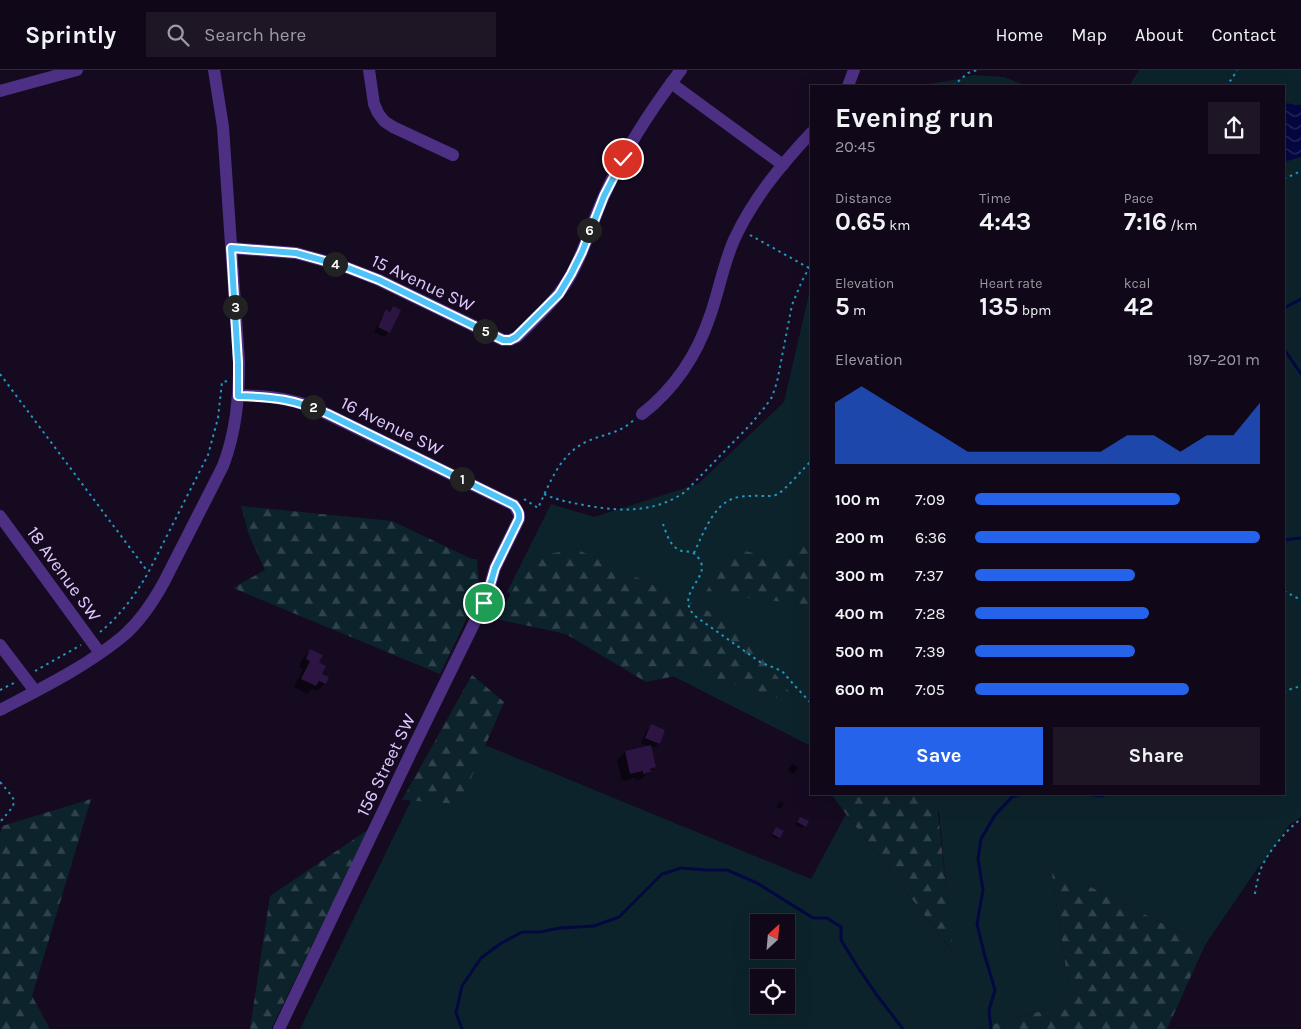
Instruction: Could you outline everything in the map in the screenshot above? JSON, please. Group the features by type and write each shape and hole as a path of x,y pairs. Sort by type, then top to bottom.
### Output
{"street":[{"path":"0,91 77,70"},
{"path":"0,710 35,692 100,653 134,624 154,601 229,451 237,413 238,362 224,127 214,70"},
{"path":"369,70 374,104 384,120 393,127 453,155"},
{"path":"681,70 671,83 783,165"},
{"path":"848,85 854,70"},
{"name":"15 Avenue SW","path":"231,248 296,253 343,266 379,280 503,340 510,340 516,337 559,294 582,252 604,196 623,159 640,129 671,83"},
{"path":"642,414 666,393 677,380 695,350 710,317 727,257 739,229 758,198 810,134"},
{"name":"16 Avenue SW","path":"238,396 281,398 317,409 514,505 519,514"},
{"name":"156 Street SW","path":"279,1029 484,603 495,568 519,519 519,514"},
{"name":"18 Avenue SW","path":"0,516 100,653"},
{"path":"0,646 35,692"}],"path":[{"path":"954,85 975,70"},
{"path":"1226,85 1237,70"},
{"path":"1285,179 1301,171"},
{"path":"544,494 560,501 605,509 625,510 654,507 673,500 685,492 765,407 772,397 777,382 792,305 809,268 739,229"},
{"path":"0,374 148,573"},
{"path":"102,630 141,586 208,455 218,418 222,382"},
{"path":"517,495 538,508 557,468 578,446 622,429 642,414"},
{"path":"694,553 709,523 724,503 738,498 776,495 810,462"},
{"path":"663,524 671,542 676,548 680,551 694,553 698,556 702,567 691,591 689,601 692,612 760,662 782,671 810,702"},
{"path":"1285,592 1301,600"},
{"path":"0,690 78,647"},
{"path":"1285,692 1301,686"},
{"path":"0,782 14,798 14,802 11,809 0,822"},
{"path":"1255,894 1260,871 1266,857 1293,824 1301,819"}],"green space":[{"path":"1139,70 1301,70 1301,817 1289,825 1205,945 1051,867 1071,1003 976,1029 300,1029 446,729 811,879 846,814 952,951 939,811 908,795 1285,795 1285,85 1130,85"},
{"path":"973,75 1004,77 1024,85 928,85"},
{"path":"810,289 810,745 507,592 551,504 594,517 698,484 784,402"},
{"path":"241,506 392,521 472,559 477,559 479,584 476,599 440,674 233,588 265,570 249,535"},
{"path":"810,535 810,605 705,593 736,549 788,561"},
{"path":"574,548 738,625 799,705 695,672 646,682 566,634 496,619 531,559"},
{"path":"472,675 504,702 460,804 402,800"},
{"path":"832,795 936,795 953,952"},
{"path":"91,799 32,996 50,1029 0,1029 0,835 2,826"},
{"path":"369,829 271,1029 250,1029 270,896"},
{"path":"1051,867 1205,945 1167,1029 976,1029 1071,1003"}],"water":[{"path":"1285,103 1301,105 1301,157 1285,162"}],"building":[{"path":"393,306 401,310 390,333 378,327 386,309 390,312"},
{"path":"310,649 323,655 319,662 326,666 322,674 329,677 326,684 319,681 316,686 301,679 310,661 306,659"},
{"path":"651,724 665,730 660,744 645,738"},
{"path":"651,745 656,767 650,769 651,772 643,774 643,771 630,774 625,751"},
{"path":"800,817 809,821 806,827 797,822"},
{"path":"776,827 784,831 780,838 772,834"}],"waterway":[{"path":"1285,307 1301,299"},
{"path":"1285,350 1301,374"},
{"path":"1285,540 1301,538"},
{"path":"991,1029 989,1010 995,990 977,924 983,890 978,859 981,839 995,815 1012,797 1018,795"},
{"path":"1092,795 1104,795"},
{"path":"462,1029 456,1013 462,986 481,958 500,944 522,932 594,926 619,917 662,874 681,868 727,870 757,883 813,918 827,918 841,927 841,940 876,994 903,1029"}],"route":[{"path":"484,603 495,568 519,519 518,510 514,505 304,404 272,397 238,396 239,381 231,248 296,253 343,266 364,273 503,340 510,340 530,324 559,294 582,252 604,196 623,159"}]}
